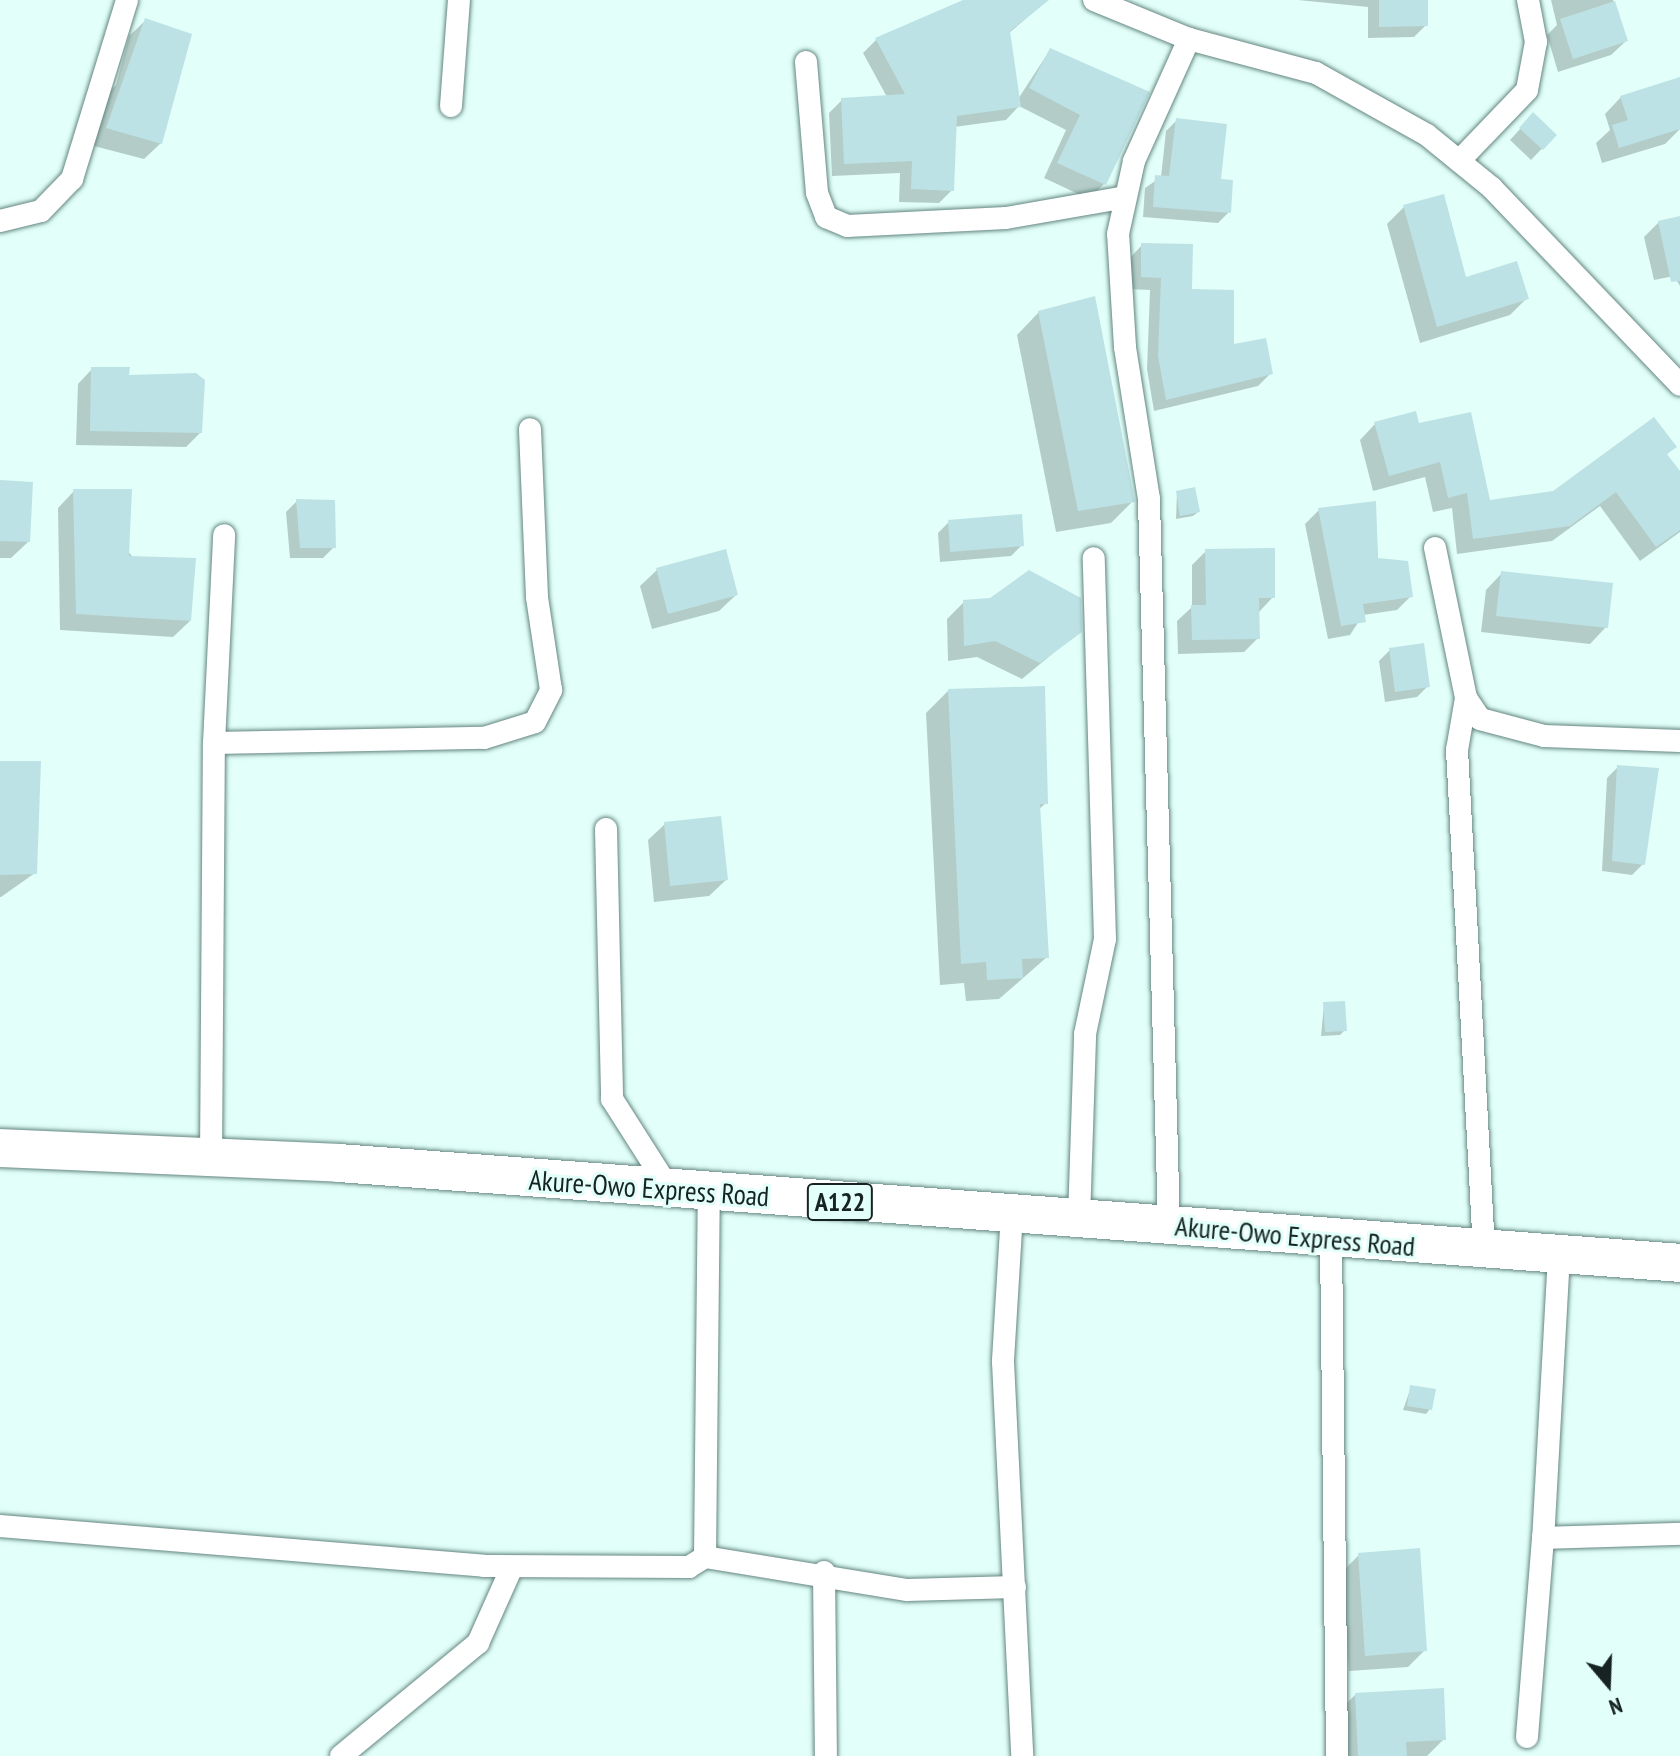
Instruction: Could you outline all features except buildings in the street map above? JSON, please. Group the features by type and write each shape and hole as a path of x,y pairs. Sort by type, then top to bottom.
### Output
{"highway":[{"name":"Akure-Owo Express Road","path":"0,1148 211,1158 1680,1263"}],"street":[{"path":"0,221 41,211 72,179 127,0"},
{"path":"451,106 459,0"},
{"path":"1094,0 1189,39 1316,73 1459,161 1680,385"},
{"path":"1459,161 1527,90 1536,42 1528,0"},
{"path":"1169,1226 1149,499 1125,347 1121,198 1189,39"},
{"path":"806,62 817,193 826,217 847,226 1006,218 1121,198"},
{"path":"214,743 484,738 535,722 551,690 537,597 530,429"},
{"path":"211,1158 214,743 224,535"},
{"path":"1435,548 1466,698 1457,750 1484,1250"},
{"path":"1079,1219 1085,1034 1105,939 1094,558"},
{"path":"1466,698 1480,719 1512,732 1680,741"},
{"path":"606,829 612,1099 670,1190"},
{"path":"705,1557 709,1193"},
{"path":"1012,1213 1003,1362 1022,1756"},
{"path":"1331,1240 1337,1756"},
{"path":"1527,1737 1543,1538 1559,1255"},
{"path":"0,1526 512,1567 689,1567 705,1557 824,1572 907,1590 1015,1587"},
{"path":"1543,1538 1680,1534"},
{"path":"341,1756 478,1643 512,1567"},
{"path":"824,1572 826,1756"}]}
